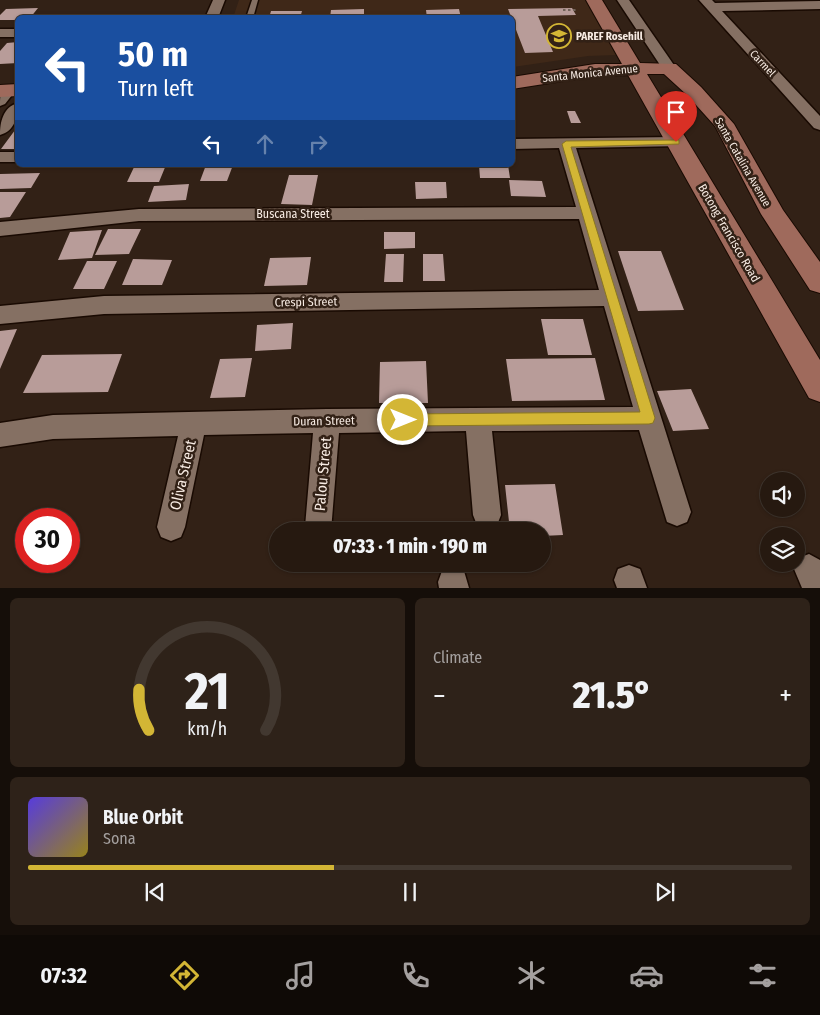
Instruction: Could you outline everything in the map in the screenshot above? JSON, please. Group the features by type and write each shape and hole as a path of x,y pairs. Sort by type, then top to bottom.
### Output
{"street":[{"path":"212,15 219,0"},
{"name":"Botong Francisco Road","path":"594,0 820,388"},
{"name":"Santa Catalina Avenue","path":"623,0 669,68 700,96 724,124 773,214 820,283"},
{"path":"708,4 820,5"},
{"name":"Carmel","path":"708,4 820,125"},
{"path":"0,33 15,33"},
{"name":"Santa Monica Avenue","path":"515,83 595,70 669,68"},
{"path":"0,130 9,96"},
{"path":"515,144 676,142"},
{"path":"566,144 676,512"},
{"path":"0,157 15,157"},
{"name":"Buscana Street","path":"0,229 139,215 587,213"},
{"name":"Crespi Street","path":"0,315 104,305 612,298"},
{"name":"Duran Street","path":"0,435 52,427 327,421 649,418"},
{"path":"478,420 486,515"},
{"name":"Palou Street","path":"319,522 327,421"},
{"name":"Oliva Street","path":"171,526 194,424"}],"lane":[{"path":"250,15 255,0"}],"shaded area":[{"name":"PAREF Rosehill","path":"239,0 585,0 616,55 588,56 515,67 515,15 234,15"}],"building":[{"path":"38,8 32,15 15,15 15,20 0,20 0,15 6,9"},
{"path":"572,8 576,15 538,16 553,52 525,53 515,27 515,15 510,15 508,9"},
{"path":"364,9 364,15 330,15 331,10"},
{"path":"459,9 460,15 427,15 426,10"},
{"path":"271,11 302,11 301,15 270,15"},
{"path":"15,42 15,63 0,64 0,51 7,43"},
{"path":"567,111 575,111 581,123 571,123"},
{"path":"15,130 15,149 1,149"},
{"path":"134,167 165,167 159,182 127,182"},
{"path":"205,167 232,167 227,181 200,181"},
{"path":"479,167 508,167 510,178 480,178"},
{"path":"40,173 31,188 0,189 0,174"},
{"path":"289,175 318,175 312,205 281,204"},
{"path":"509,180 542,181 546,197 511,196"},
{"path":"415,182 446,182 447,198 416,199"},
{"path":"189,184 186,200 148,202 154,186"},
{"path":"0,192 26,192 10,217 0,218"},
{"path":"108,229 141,229 129,254 95,255"},
{"path":"102,230 92,258 58,260 70,232"},
{"path":"384,232 415,232 415,248 384,249"},
{"path":"618,251 661,251 684,310 638,311"},
{"path":"386,254 404,254 403,282 384,282"},
{"path":"423,254 443,254 445,281 423,281"},
{"path":"311,257 307,285 264,286 270,258"},
{"path":"133,259 172,260 162,285 122,285"},
{"path":"87,261 117,261 104,289 73,289"},
{"path":"541,319 583,319 592,355 548,355"},
{"path":"293,323 291,349 255,351 257,325"},
{"path":"17,329 0,369 0,331"},
{"path":"122,354 108,392 23,393 42,355"},
{"path":"252,358 245,397 210,398 220,359"},
{"path":"595,358 605,400 512,401 506,359"},
{"path":"426,361 428,403 379,403 380,362"},
{"path":"691,389 709,429 673,431 657,391"},
{"path":"555,484 563,535 551,536 551,522 509,522 505,485"}],"place":[{"name":"PAREF Rosehill","path":"559,36"}],"route":[{"path":"403,420 649,418 566,144 676,142"}]}
